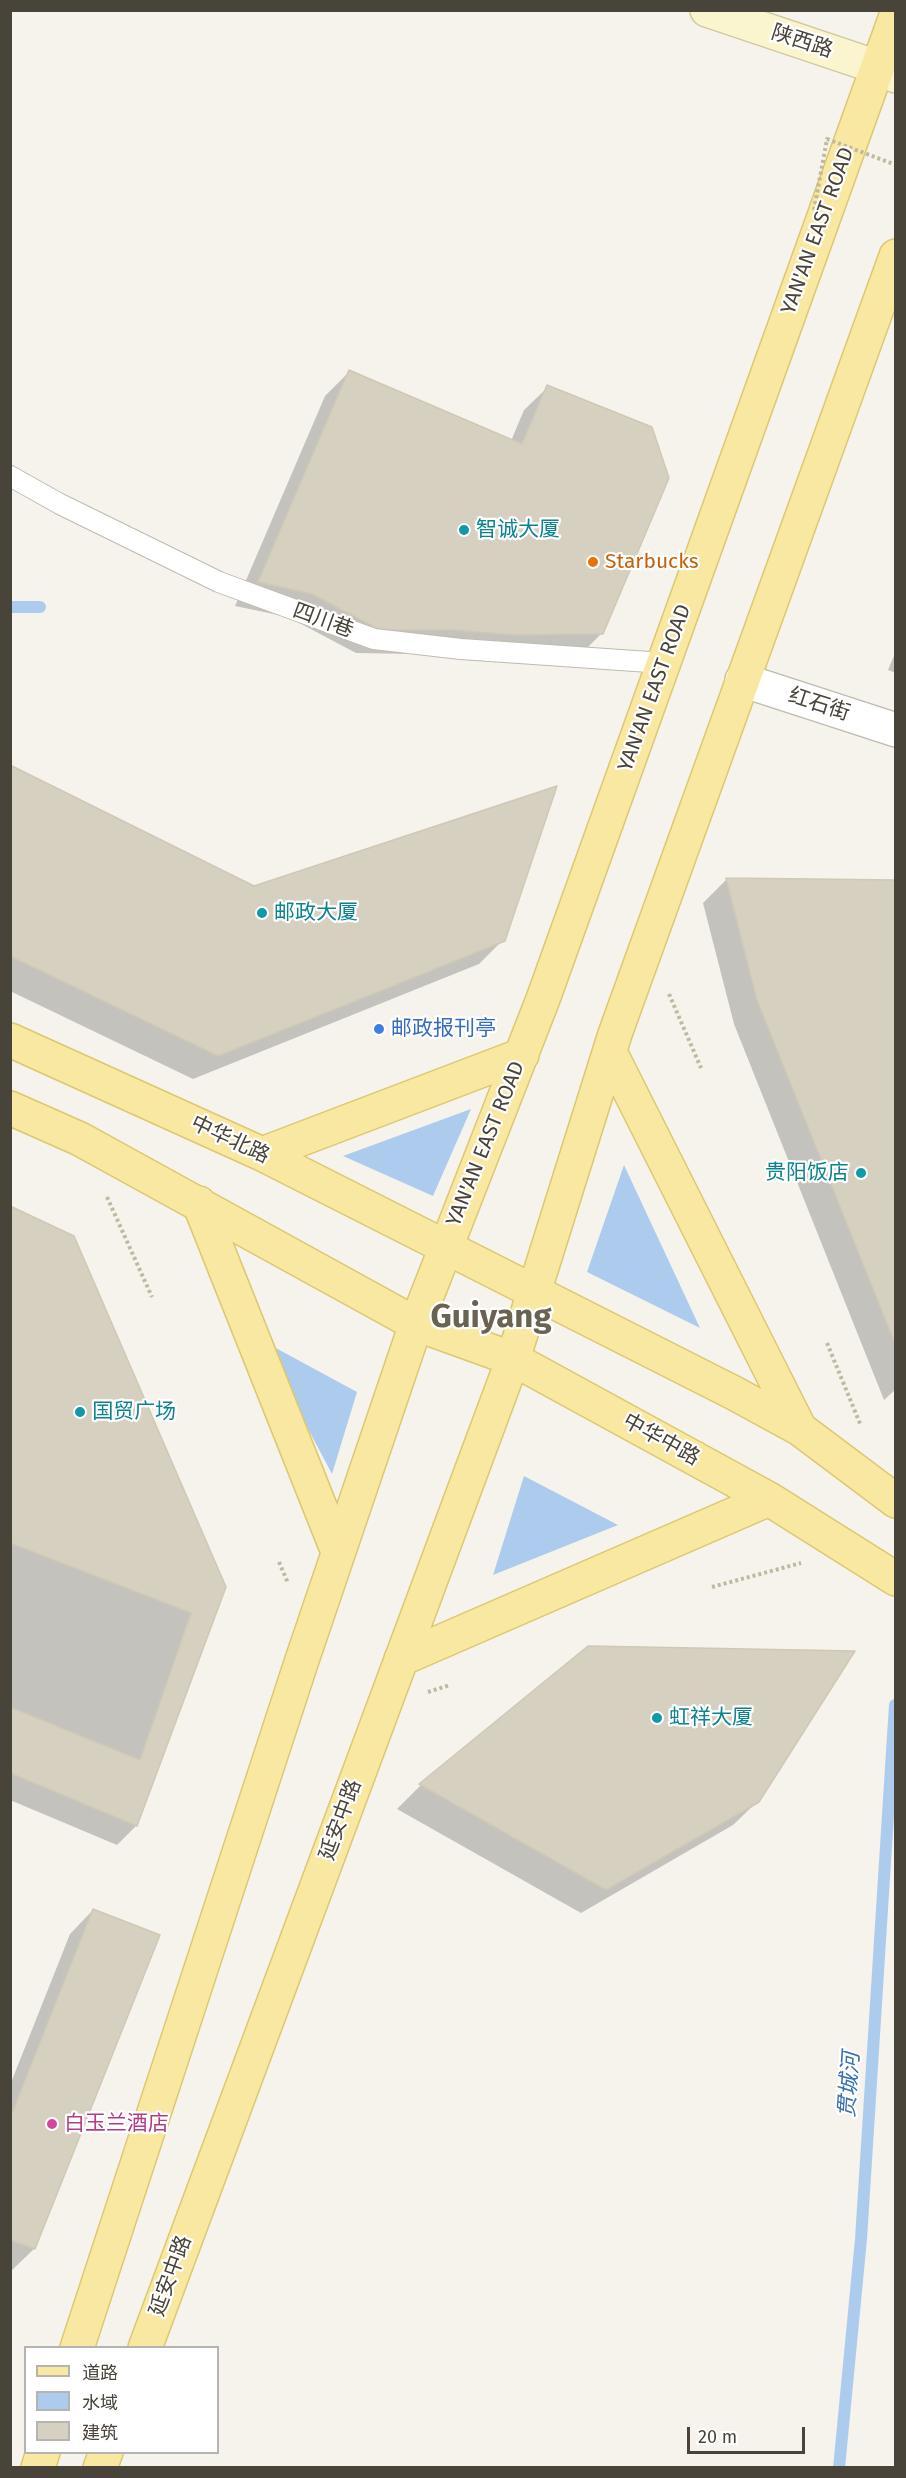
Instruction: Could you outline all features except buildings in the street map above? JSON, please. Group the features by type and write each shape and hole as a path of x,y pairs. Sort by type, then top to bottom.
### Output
{"main road":[{"name":"YAN'AN EAST ROAD","path":"416,1324 522,1055 664,663 886,72 896,16"},
{"path":"533,1292 611,1053 615,1034 896,256"},
{"name":"中华北路","path":"10,1040 262,1154 445,1248"},
{"path":"611,1053 800,1429"},
{"path":"262,1154 522,1055"},
{"path":"10,1108 80,1139 416,1324 338,1552 78,2346"},
{"path":"199,1203 338,1552"},
{"path":"445,1248 734,1393 800,1429 896,1501"},
{"name":"延安中路","path":"146,2346 513,1359 533,1292"},
{"name":"中华中路","path":"416,1324 513,1359 769,1499 896,1579"},
{"path":"401,1659 769,1499"}],"street":[{"name":"陕西路","path":"707,10 886,72"},
{"name":"红石街","path":"742,680 896,730"}],"lane":[{"name":"四川巷","path":"10,476 60,504 219,582 374,639 461,649 664,663"}],"path":[{"path":"814,210 827,139 896,165"},
{"path":"647,944 701,1068"},
{"path":"104,1192 152,1297"},
{"path":"827,1344 863,1432"},
{"path":"712,1587 851,1550"}],"water":[{"path":"471,1109 433,1196 343,1156"},
{"path":"624,1165 700,1328 587,1272"},
{"path":"261,1340 357,1392 332,1474"},
{"path":"524,1476 618,1525 493,1575"}],"waterway":[{"name":"贯城河","path":"10,607 40,607"},
{"name":"贯城河","path":"839,2468 861,2239 895,1705"}],"place":[{"name":"智诚大厦","path":"464,530"},
{"name":"Starbucks","path":"593,562"},
{"name":"邮政大厦","path":"262,913"},
{"name":"邮政报刊亭","path":"379,1029"},
{"name":"贵阳饭店","path":"861,1173"},
{"name":"国贸广场","path":"80,1412"},
{"name":"虹祥大厦","path":"657,1718"},
{"name":"白玉兰酒店","path":"52,2124"}],"district":[{"name":"Guiyang","path":"491,1318"}]}
